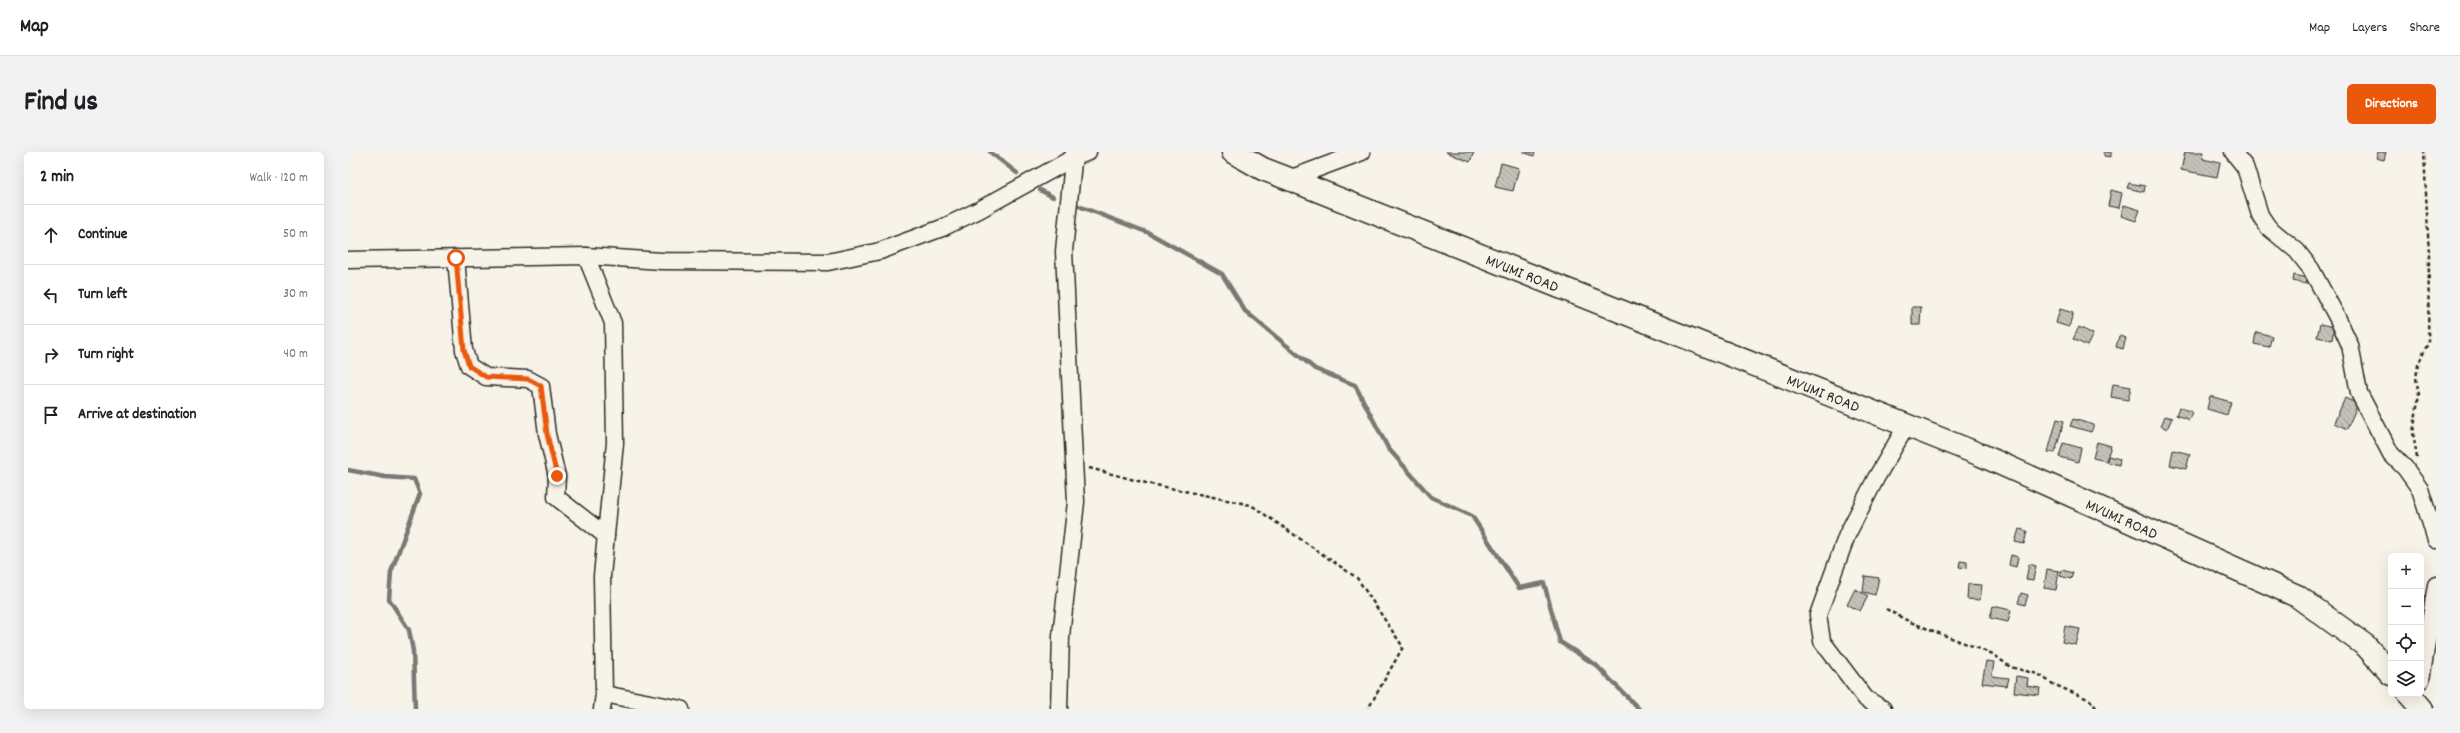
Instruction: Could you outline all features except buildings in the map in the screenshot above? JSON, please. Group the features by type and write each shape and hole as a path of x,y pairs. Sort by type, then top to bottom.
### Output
{"street":[{"path":"348,260 586,256 662,261 828,262 880,251 942,228 979,210 1074,155 1088,152"},
{"name":"MVUMI ROAD","path":"1233,152 1263,169 1981,455 2297,596 2366,646 2388,671"},
{"path":"1289,179 1362,152"},
{"path":"2233,152 2245,167 2260,215 2268,227 2297,251 2311,269 2338,319 2350,345 2359,393 2391,454 2405,468 2420,489 2436,540"},
{"path":"1058,709 1061,636 1076,502 1064,251 1074,155"},
{"path":"586,256 612,323 615,443 602,576 603,701 681,709"},
{"path":"456,258 464,350 469,366 486,377 528,379 541,386 547,434 557,476 556,497 606,536"},
{"path":"1883,709 1866,699 1822,641 1818,614 1847,536 1876,478 1907,425"},
{"path":"2424,661 2436,585"}],"path":[{"path":"2420,489 2414,433 2419,395 2416,378 2418,365 2428,343 2429,254 2424,152"},
{"path":"1074,463 1146,483 1251,505 1357,578 1403,647 1368,709"},
{"path":"1886,608 1910,622 1987,651 2010,667 2038,674 2053,684 2090,700 2098,709"}],"waterway":[{"path":"990,152 1017,173"},
{"path":"1040,190 1053,197"},
{"path":"1076,205 1149,233 1222,274 1245,311 1315,369 1355,385 1388,448 1431,497 1472,516 1519,588 1544,583 1560,642 1596,665 1639,709"},
{"path":"348,470 385,477 414,479 420,494 391,572 389,599 409,630 413,651 415,709"}],"route":[{"path":"456,258 464,350 469,366 486,377 528,379 541,386 547,434 557,476"}]}
